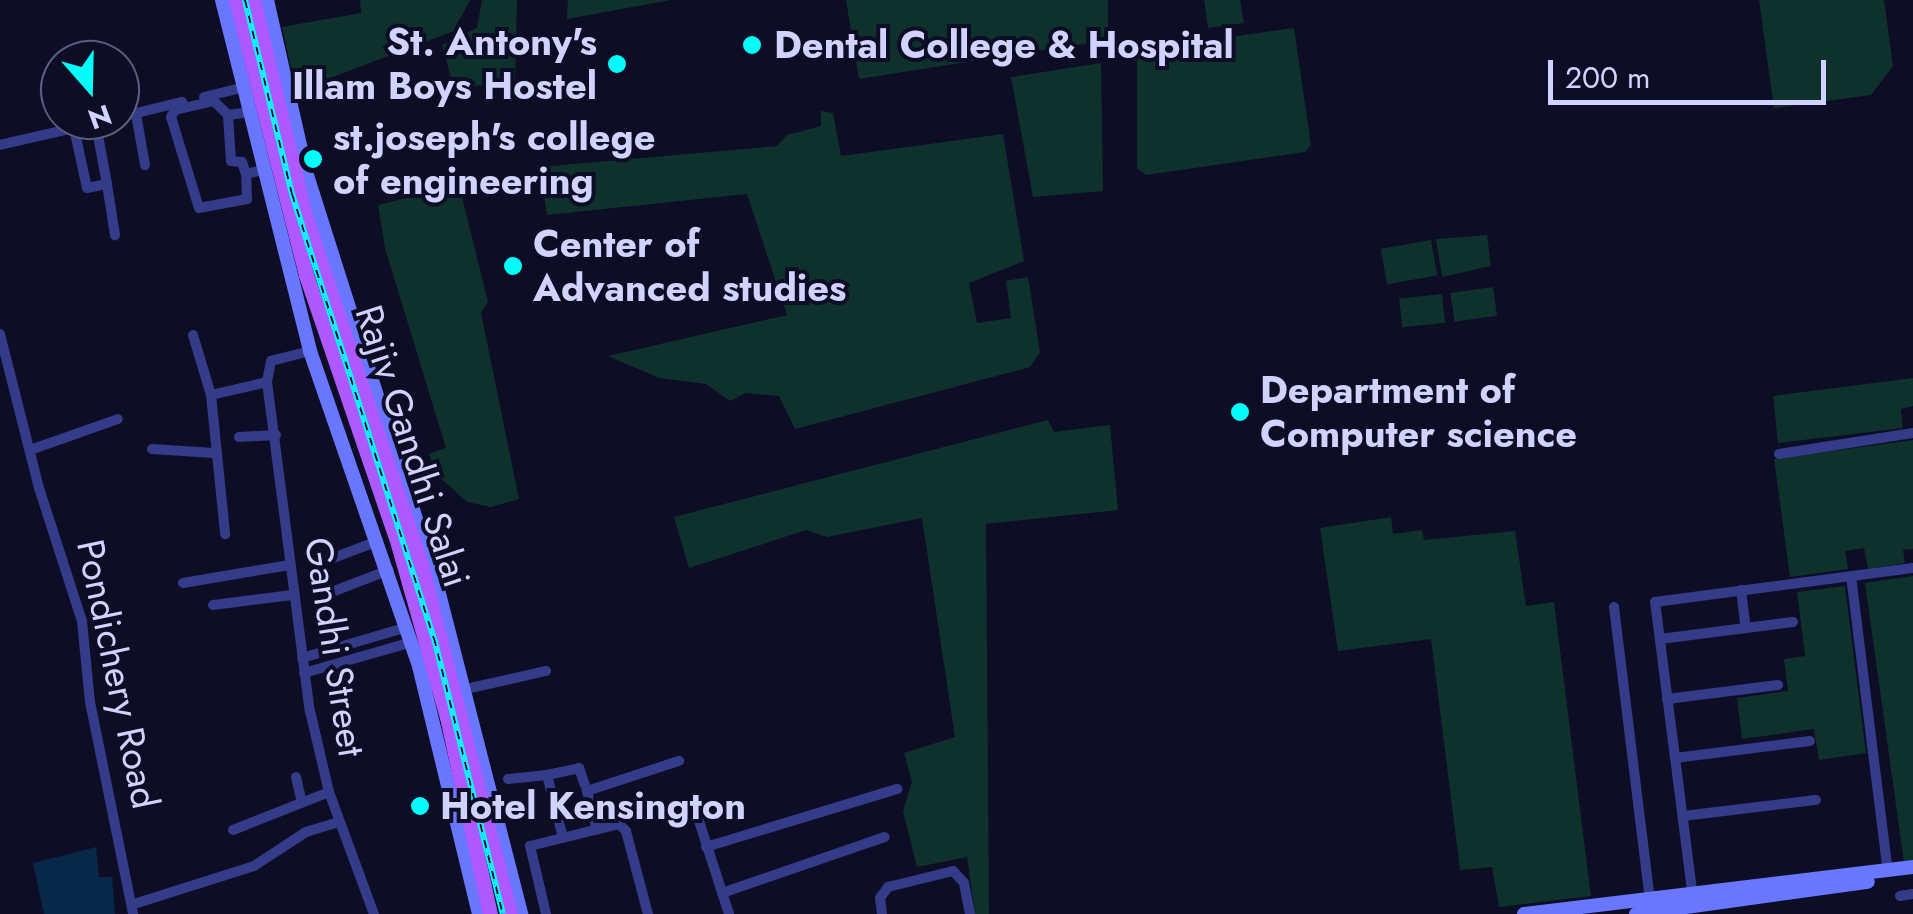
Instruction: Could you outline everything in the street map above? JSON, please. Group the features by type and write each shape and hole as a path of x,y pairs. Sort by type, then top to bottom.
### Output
{"main road":[{"name":"Rajiv Gandhi Salai","path":"236,0 321,271 421,565 510,914"},
{"name":"Rajiv Gandhi Salai","path":"253,0 306,275 406,569 490,914"}],"street":[{"path":"222,0 310,351 410,635 480,914"},
{"path":"266,0 306,172 466,689 521,914"},
{"path":"140,113 244,87"},
{"path":"214,101 228,115 230,160 242,162 246,174 247,199 197,206 172,113 214,101"},
{"path":"228,115 250,112"},
{"path":"140,134 146,165"},
{"path":"0,145 40,136"},
{"path":"77,140 87,188 107,184"},
{"path":"99,140 115,235"},
{"path":"246,174 263,170"},
{"name":"Pondichery Road","path":"0,334 85,632 90,702 133,909"},
{"path":"193,336 211,396 225,534"},
{"path":"211,396 267,382 271,361 310,351"},
{"name":"Gandhi Street","path":"267,382 304,673 329,792 374,914"},
{"path":"30,450 118,418"},
{"path":"1779,454 1913,433"},
{"path":"239,438 276,435"},
{"path":"152,449 214,453"},
{"path":"379,540 320,563 329,593 389,570"},
{"path":"183,583 290,565"},
{"path":"1694,901 1655,602 1913,568"},
{"path":"1851,576 1888,871"},
{"path":"1740,590 1746,628"},
{"path":"213,605 292,594"},
{"path":"1614,607 1650,899"},
{"path":"1660,639 1794,622"},
{"path":"302,658 410,635"},
{"path":"304,673 410,635"},
{"path":"466,689 546,671"},
{"path":"1667,700 1778,685"},
{"path":"1675,758 1810,740"},
{"path":"587,792 679,762"},
{"path":"508,778 579,768 597,830"},
{"path":"547,774 563,838"},
{"path":"296,777 302,802"},
{"path":"706,846 898,789"},
{"path":"233,830 329,792"},
{"path":"1682,816 1816,800"},
{"path":"698,821 729,914"},
{"path":"133,909 254,866 306,832 339,822"},
{"path":"546,914 528,853 530,846 624,826 648,914"},
{"path":"722,893 885,837"},
{"path":"1636,914 1694,901 1913,868"},
{"path":"882,914 880,898 888,887 953,871 964,883 968,914"},
{"path":"1524,914 1650,899 1694,901 1913,876"},
{"path":"1900,896 1913,894"}],"green space":[{"path":"360,0 470,0 454,31 296,91 282,27 361,13"},
{"path":"482,0 517,0 515,82 454,88 442,45 477,28"},
{"path":"568,0 671,0 567,19"},
{"path":"846,0 1108,0 1108,40 859,79"},
{"path":"1204,0 1240,0 1244,23 1208,28"},
{"path":"1759,0 1884,0 1893,66 1871,95 1774,108"},
{"path":"1294,28 1311,145 1305,152 1146,175 1137,168 1137,50"},
{"path":"1101,63 1103,191 1033,197 1011,77"},
{"path":"821,111 833,113 841,156 1003,134 1024,261 969,283 977,323 1011,318 1006,281 1028,277 1040,352 1030,367 795,429 779,396 745,393 730,401 706,384 659,378 608,356 787,315 747,194 547,215 540,167 777,146 787,135 821,126"},
{"path":"459,185 488,302 481,313 519,499 491,507 467,502 436,474 429,454 446,448 385,248 378,205"},
{"path":"1487,235 1491,266 1442,277 1436,239"},
{"path":"1431,240 1437,275 1387,284 1381,249"},
{"path":"1493,287 1497,316 1454,322 1450,293"},
{"path":"1442,294 1445,323 1402,327 1399,298"},
{"path":"1913,378 1913,406 1901,409 1903,428 1778,443 1773,396"},
{"path":"1048,420 1054,432 1110,425 1118,510 986,524 989,914 975,914 967,857 917,867 903,811 912,782 904,753 955,737 922,518 827,537 806,530 689,568 674,517"},
{"path":"1913,440 1913,549 1903,550 1905,563 1868,569 1864,548 1845,551 1848,569 1790,577 1774,459"},
{"path":"1391,517 1393,534 1422,530 1424,540 1515,531 1526,606 1554,602 1591,896 1499,907 1492,867 1460,870 1431,639 1338,651 1320,528"},
{"path":"1913,576 1913,861 1904,862 1865,583"},
{"path":"1845,586 1866,753 1819,760 1814,729 1742,739 1737,698 1788,691 1784,659 1805,656 1797,592"}],"water":[{"path":"96,847 99,877 112,877 115,914 44,914 33,863"}],"railway":[{"path":"245,0 292,194 434,638 503,914"}],"place":[{"name":"Dental College & Hospital","path":"752,45"},
{"name":"St. Antony's Illam Boys Hostel","path":"617,64"},
{"name":"st.joseph's college of engineering","path":"313,159"},
{"name":"Center of Advanced studies","path":"513,266"},
{"name":"Department of Computer science","path":"1240,412"},
{"name":"Hotel Kensington","path":"420,806"}]}
